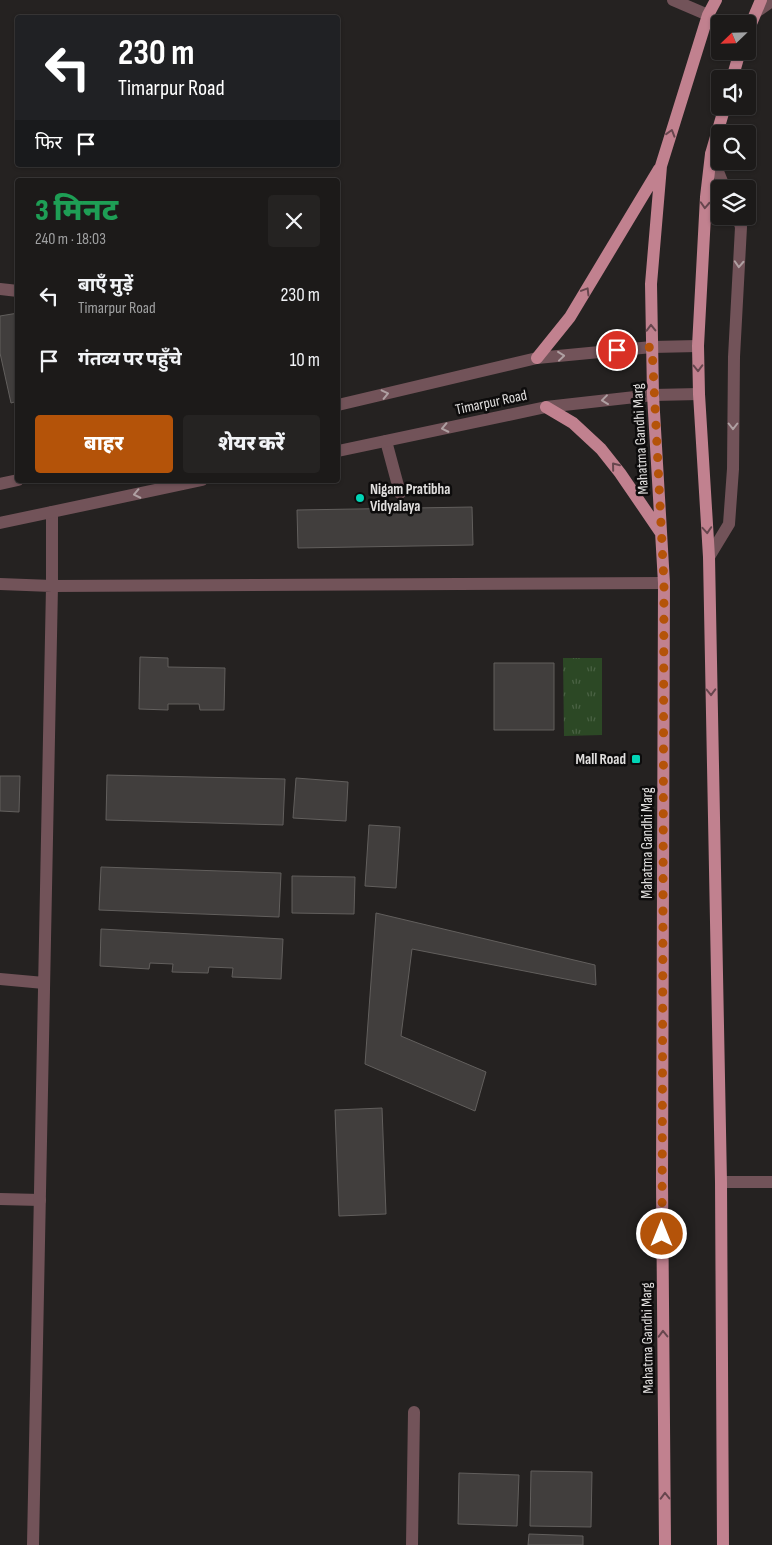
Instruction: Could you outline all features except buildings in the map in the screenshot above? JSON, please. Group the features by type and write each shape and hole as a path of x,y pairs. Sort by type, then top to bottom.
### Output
{"main road":[{"name":"Mahatma Gandhi Marg","path":"666,1545 662,1182 664,583 653,395 651,284 661,166 708,15 716,0"},
{"path":"711,154 706,197 698,346 699,394 709,557 721,1182 724,1545"},
{"path":"537,358 570,317 661,166"},
{"path":"546,407 573,423 601,449 620,473 662,535"}],"street":[{"path":"673,0 708,15"},
{"path":"758,6 772,1"},
{"path":"709,557 729,524 733,469 734,357 740,225"},
{"path":"0,289 15,292"},
{"name":"Timarpur Road","path":"340,405 537,358 652,347 698,346"},
{"name":"Timarpur Road","path":"340,451 546,407 653,395 699,394"},
{"path":"386,441 400,493"},
{"path":"0,484 15,481"},
{"path":"0,523 188,483"},
{"path":"33,1545 52,512"},
{"path":"0,584 52,586 664,583"},
{"path":"0,979 44,983"},
{"path":"721,1182 772,1182"},
{"path":"0,1199 40,1200"},
{"path":"412,1545 414,1412"}],"green space":[{"path":"563,658 602,658 602,735 564,736"}],"place":[{"name":"Nigam Pratibha Vidyalaya","path":"360,498"},
{"name":"Mall Road","path":"636,759"}],"route":[{"path":"617,350 652,347 653,395 662,535 664,603 662,1234"}]}
